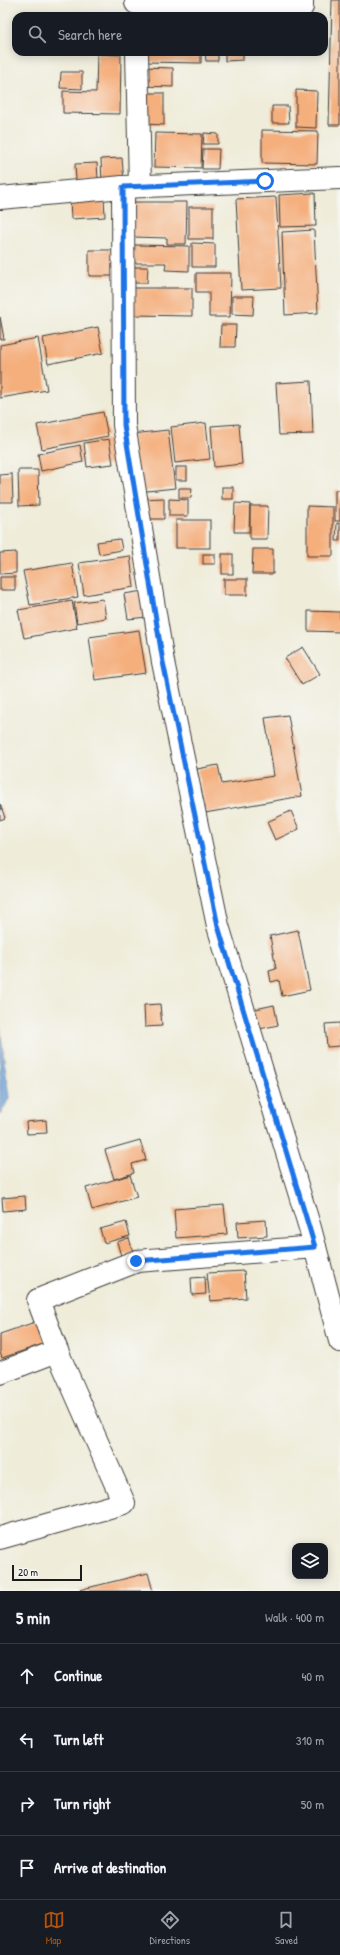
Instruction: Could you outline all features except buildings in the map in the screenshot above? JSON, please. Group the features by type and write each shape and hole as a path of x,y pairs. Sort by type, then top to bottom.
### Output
{"street":[{"path":"136,6 302,7 302,0"},
{"path":"137,56 124,425 163,662 218,926 315,1247 340,1341"},
{"path":"0,198 132,186 340,178"},
{"path":"0,1538 124,1503 57,1351 38,1300 107,1271 136,1261 315,1247"},
{"path":"0,1373 57,1351"}],"water":[{"path":"0,1028 9,1098 0,1115"}],"route":[{"path":"136,1261 315,1247 218,926 163,662 124,425 123,187 265,181"}]}
